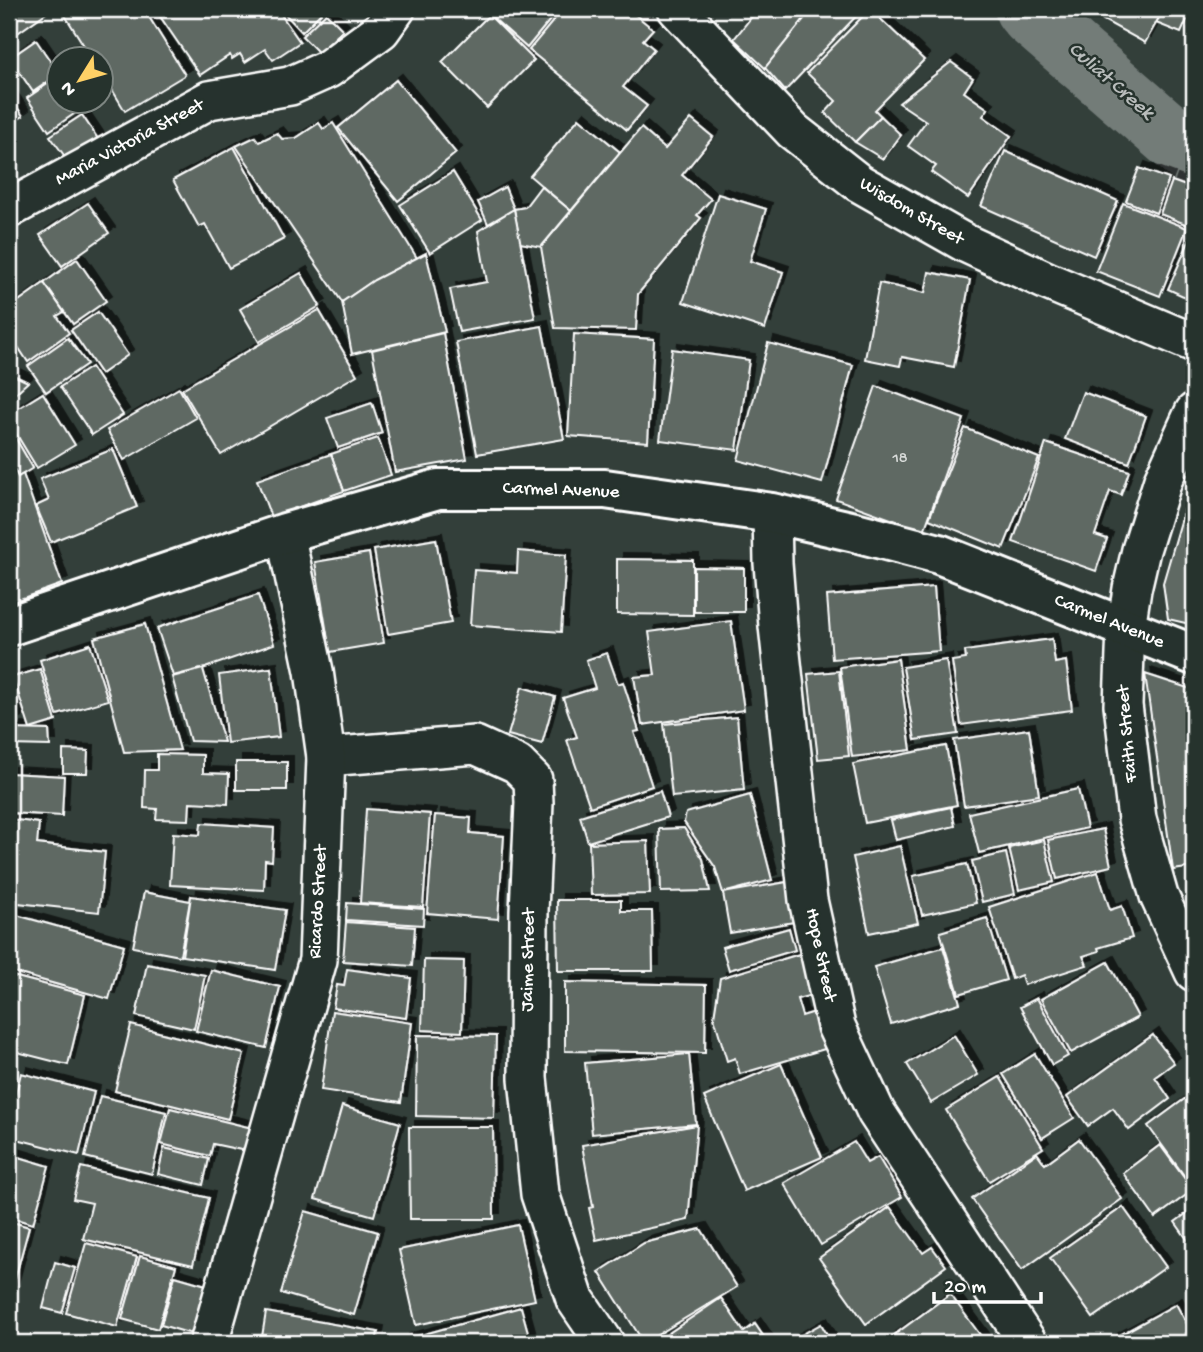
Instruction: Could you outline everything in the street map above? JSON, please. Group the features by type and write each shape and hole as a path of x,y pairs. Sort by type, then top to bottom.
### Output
{"street":[{"name":"Maria Victoria Street","path":"9,209 209,100 290,86 328,69 381,30 396,9"},
{"name":"Wisdom Street","path":"677,9 793,131 859,183 965,243 1047,281 1194,342"},
{"name":"Faith Street","path":"1194,412 1163,480 1141,550 1126,628 1123,705 1136,819 1159,896 1194,972"},
{"name":"Carmel Avenue","path":"9,626 285,533 438,489 605,489 772,513 939,554 1194,655"},
{"name":"Hope Street","path":"772,513 778,626 808,900 836,1026 876,1112 1028,1343"},
{"name":"Ricardo Street","path":"209,1343 318,960 326,757 314,671 285,533"},
{"name":"Jaime Street","path":"326,757 475,745 517,764 533,780 528,1079 540,1194 575,1299 605,1343"}],"building":[{"path":"9,9 43,9 46,13 9,39"},
{"path":"61,9 144,9 185,75 125,111 116,96 116,46 84,46"},
{"path":"155,9 277,9 300,42 273,60 265,49 245,62 240,54 232,59 230,55 200,75"},
{"path":"287,9 318,9 322,12 302,32 283,12"},
{"path":"483,9 559,9 527,48"},
{"path":"563,9 628,9 653,29 643,40 654,49 623,87 647,106 627,130 529,50"},
{"path":"758,9 812,9 765,68 734,39"},
{"path":"812,9 863,9 785,91 765,68"},
{"path":"870,9 924,60 875,110 881,116 855,142 825,113 836,101 807,73"},
{"path":"1164,9 1145,43 1087,11"},
{"path":"1164,9 1192,9 1181,33 1156,23"},
{"path":"326,13 343,30 319,53 302,36"},
{"path":"489,15 534,60 487,108 442,62"},
{"path":"36,40 46,55 46,83 33,92 10,58"},
{"path":"951,62 973,78 964,92 988,109 983,116 1011,136 968,198 931,172 936,166 908,146 926,121 899,103"},
{"path":"396,80 456,153 398,201 338,128"},
{"path":"46,85 46,116 71,116 49,131 27,98"},
{"path":"9,95 23,116 9,126"},
{"path":"83,116 100,142 69,162 50,136"},
{"path":"881,116 901,135 883,159 855,142"},
{"path":"579,118 620,152 571,211 530,176"},
{"path":"691,119 713,137 682,175 711,199 697,215 701,218 638,294 636,330 555,328 541,247 641,128 665,149"},
{"path":"319,123 323,129 333,123 417,258 374,280 342,302 236,146 255,137 259,142 277,133 282,139 296,138"},
{"path":"234,147 284,239 229,268 205,224 199,227 173,180"},
{"path":"1005,151 1118,201 1094,256 981,206"},
{"path":"1139,168 1169,179 1156,213 1126,201"},
{"path":"453,172 482,220 430,253 400,205"},
{"path":"1172,181 1194,189 1193,227 1160,214"},
{"path":"541,186 571,211 541,247 520,243 514,209 525,207"},
{"path":"505,187 514,209 488,224 478,202"},
{"path":"718,194 766,209 750,261 783,272 765,329 683,302"},
{"path":"88,203 109,233 62,266 40,235"},
{"path":"1123,203 1187,228 1160,296 1096,271"},
{"path":"514,209 535,318 459,332 450,289 487,282 478,231"},
{"path":"1194,230 1194,301 1168,289"},
{"path":"426,253 445,332 352,354 342,302 374,280"},
{"path":"77,259 106,301 73,324 44,283"},
{"path":"929,272 970,280 954,367 902,357 900,366 865,359 879,283 925,293"},
{"path":"301,273 320,306 259,342 240,309"},
{"path":"44,283 64,312 57,316 69,333 28,362 16,344 9,349 9,308"},
{"path":"319,310 357,375 221,455 182,389"},
{"path":"98,312 128,355 101,374 71,330"},
{"path":"542,326 564,439 477,454 456,342"},
{"path":"443,333 467,459 395,472 372,350"},
{"path":"574,334 654,339 648,442 568,436"},
{"path":"68,338 87,364 46,392 28,366"},
{"path":"768,343 853,365 822,483 738,460"},
{"path":"672,349 749,360 737,450 660,440"},
{"path":"91,367 123,415 92,435 60,387"},
{"path":"9,373 28,382 9,399"},
{"path":"876,386 964,419 924,531 836,499"},
{"path":"179,388 196,418 124,460 107,430"},
{"path":"1083,392 1146,416 1129,463 1065,439"},
{"path":"43,393 75,445 37,468 9,422 9,414"},
{"path":"372,403 382,433 338,448 327,418"},
{"path":"9,427 33,468 18,477 14,469 9,472"},
{"path":"965,428 1039,458 1003,549 929,519"},
{"path":"378,438 391,475 344,491 331,454"},
{"path":"1046,443 1129,471 1121,495 1110,491 1095,535 1107,539 1096,571 1013,542"},
{"path":"113,449 137,507 51,542 36,506 49,500 40,479"},
{"path":"331,454 344,491 271,517 257,480"},
{"path":"14,469 18,477 23,474 62,584 9,603 9,472"},
{"path":"1189,494 1194,497 1194,625 1168,619 1163,583"},
{"path":"436,539 451,623 388,634 374,550"},
{"path":"518,551 566,555 561,632 470,625 474,570 517,573"},
{"path":"369,553 384,643 330,652 315,562"},
{"path":"617,559 693,560 693,615 617,614"},
{"path":"694,567 744,568 744,612 694,612"},
{"path":"934,587 939,651 832,659 827,596"},
{"path":"258,595 274,644 173,676 157,628"},
{"path":"731,621 744,710 642,725 634,677 655,675 649,632"},
{"path":"145,624 180,750 124,752 94,638"},
{"path":"1052,639 1055,663 1066,661 1072,710 961,725 952,661 966,659 965,651"},
{"path":"90,644 108,700 57,715 40,660"},
{"path":"607,653 618,684 623,682 639,731 634,732 652,786 590,807 567,740 577,737 563,698 595,688 586,660"},
{"path":"898,659 911,750 852,757 840,667"},
{"path":"946,660 958,734 915,740 903,667"},
{"path":"271,668 279,737 227,743 219,675"},
{"path":"40,669 56,721 30,729 13,677"},
{"path":"203,669 224,742 190,741 172,677"},
{"path":"839,671 849,756 818,759 808,674"},
{"path":"1145,674 1194,690 1194,867 1173,870"},
{"path":"13,679 18,722 9,724 9,680"},
{"path":"522,687 555,697 542,744 508,735"},
{"path":"737,717 744,790 672,797 664,724"},
{"path":"9,729 49,730 50,746 9,745"},
{"path":"1029,729 1039,795 964,806 954,740"},
{"path":"946,746 957,805 865,823 853,764"},
{"path":"63,750 88,751 87,773 63,773"},
{"path":"157,754 203,755 203,773 229,774 228,804 190,802 189,820 156,819 157,809 144,808 145,770 157,770"},
{"path":"236,762 287,762 287,790 236,790"},
{"path":"9,773 64,776 62,816 9,813"},
{"path":"1078,789 1087,828 979,853 969,813"},
{"path":"660,791 668,817 588,842 580,816"},
{"path":"750,795 772,880 723,893 715,867 684,822 686,813"},
{"path":"951,807 955,826 896,840 891,820"},
{"path":"366,809 430,814 423,907 360,903"},
{"path":"435,815 471,818 470,833 504,836 498,919 427,913"},
{"path":"9,819 39,823 37,844 105,852 99,912 9,902"},
{"path":"201,823 274,828 272,861 265,860 264,890 170,885 173,833 200,835"},
{"path":"684,828 703,859 710,891 661,892 659,829"},
{"path":"1103,829 1111,866 1057,879 1048,840"},
{"path":"1044,840 1054,882 1019,890 1009,848"},
{"path":"648,841 650,894 591,895 589,843"},
{"path":"900,846 918,923 869,933 853,857"},
{"path":"1006,853 1015,894 982,902 972,861"},
{"path":"967,864 976,903 922,915 913,876"},
{"path":"1098,872 1110,910 1122,906 1132,938 1098,948 1099,951 1083,956 1087,965 1024,985 1021,975 1012,979 989,907"},
{"path":"787,882 794,922 730,933 723,893"},
{"path":"144,892 190,901 180,956 133,947"},
{"path":"191,896 285,910 275,970 182,956"},
{"path":"557,900 621,900 621,911 652,911 653,971 558,971"},
{"path":"347,903 424,909 423,925 346,920"},
{"path":"9,913 124,945 109,999 9,971"},
{"path":"987,918 1006,980 959,994 940,932"},
{"path":"346,922 415,927 412,966 343,961"},
{"path":"789,928 795,950 729,970 722,947"},
{"path":"943,947 960,1003 891,1024 874,967"},
{"path":"803,953 816,994 797,999 802,1016 818,1011 828,1048 740,1074 735,1058 727,1061 714,1017 720,978"},
{"path":"424,960 464,961 462,1032 422,1030"},
{"path":"1108,962 1138,1017 1071,1053 1041,999"},
{"path":"147,964 205,975 194,1029 136,1016"},
{"path":"347,969 411,978 406,1018 333,1008 337,985 344,986"},
{"path":"211,970 280,987 266,1048 196,1031"},
{"path":"9,975 85,995 68,1065 9,1050"},
{"path":"565,982 706,985 705,1053 565,1051"},
{"path":"1037,998 1068,1056 1052,1065 1020,1007"},
{"path":"332,1011 412,1023 401,1102 321,1090"},
{"path":"131,1025 244,1054 228,1119 115,1091"},
{"path":"417,1035 496,1036 494,1118 416,1116"},
{"path":"954,1035 978,1075 931,1103 907,1064"},
{"path":"1153,1035 1174,1063 1155,1077 1170,1099 1129,1130 1113,1108 1088,1126 1067,1097"},
{"path":"689,1054 696,1124 592,1134 585,1063"},
{"path":"1035,1054 1074,1118 1042,1138 1003,1074"},
{"path":"781,1064 822,1157 744,1191 704,1097"},
{"path":"21,1073 94,1092 79,1155 9,1137 9,1121"},
{"path":"1000,1077 1043,1148 989,1181 946,1110"},
{"path":"1194,1092 1194,1189 1148,1126"},
{"path":"100,1096 166,1112 152,1174 85,1157"},
{"path":"342,1106 400,1123 374,1216 315,1199"},
{"path":"170,1108 252,1128 246,1151 213,1144 210,1156 161,1144"},
{"path":"697,1125 688,1220 596,1240 589,1208 593,1207 582,1145"},
{"path":"409,1127 493,1127 494,1219 410,1219"},
{"path":"1079,1139 1122,1199 1022,1270 972,1199 1037,1153 1045,1164"},
{"path":"854,1142 867,1163 878,1157 902,1197 821,1245 784,1183"},
{"path":"1160,1145 1193,1190 1155,1218 1123,1173"},
{"path":"164,1148 209,1159 203,1185 158,1174"},
{"path":"9,1154 49,1166 33,1224 9,1217"},
{"path":"81,1167 209,1198 193,1265 83,1239 92,1203 73,1199"},
{"path":"890,1207 923,1253 932,1247 946,1266 866,1324 819,1258"},
{"path":"1123,1207 1166,1267 1093,1318 1050,1258"},
{"path":"1194,1208 1194,1249 1175,1222"},
{"path":"305,1211 378,1232 354,1315 281,1293"},
{"path":"9,1221 29,1227 12,1290 9,1290"},
{"path":"518,1225 535,1300 416,1325 399,1250"},
{"path":"701,1229 737,1287 644,1343 599,1272 644,1243"},
{"path":"86,1243 137,1257 117,1327 66,1313"},
{"path":"140,1256 176,1266 158,1329 122,1319"},
{"path":"55,1262 75,1268 62,1313 43,1308"},
{"path":"175,1276 206,1285 192,1334 161,1325"},
{"path":"950,1294 986,1343 894,1343 890,1338"},
{"path":"721,1298 744,1332 755,1324 768,1343 654,1343"},
{"path":"1176,1304 1194,1337 1194,1343 1110,1343 1109,1341"},
{"path":"521,1307 531,1343 403,1343 403,1340"},
{"path":"266,1312 378,1332 376,1343 261,1343"},
{"path":"821,1324 832,1343 787,1343"}],"waterway":[{"name":"Culiat Creek","path":"1026,9 1194,155"}]}
